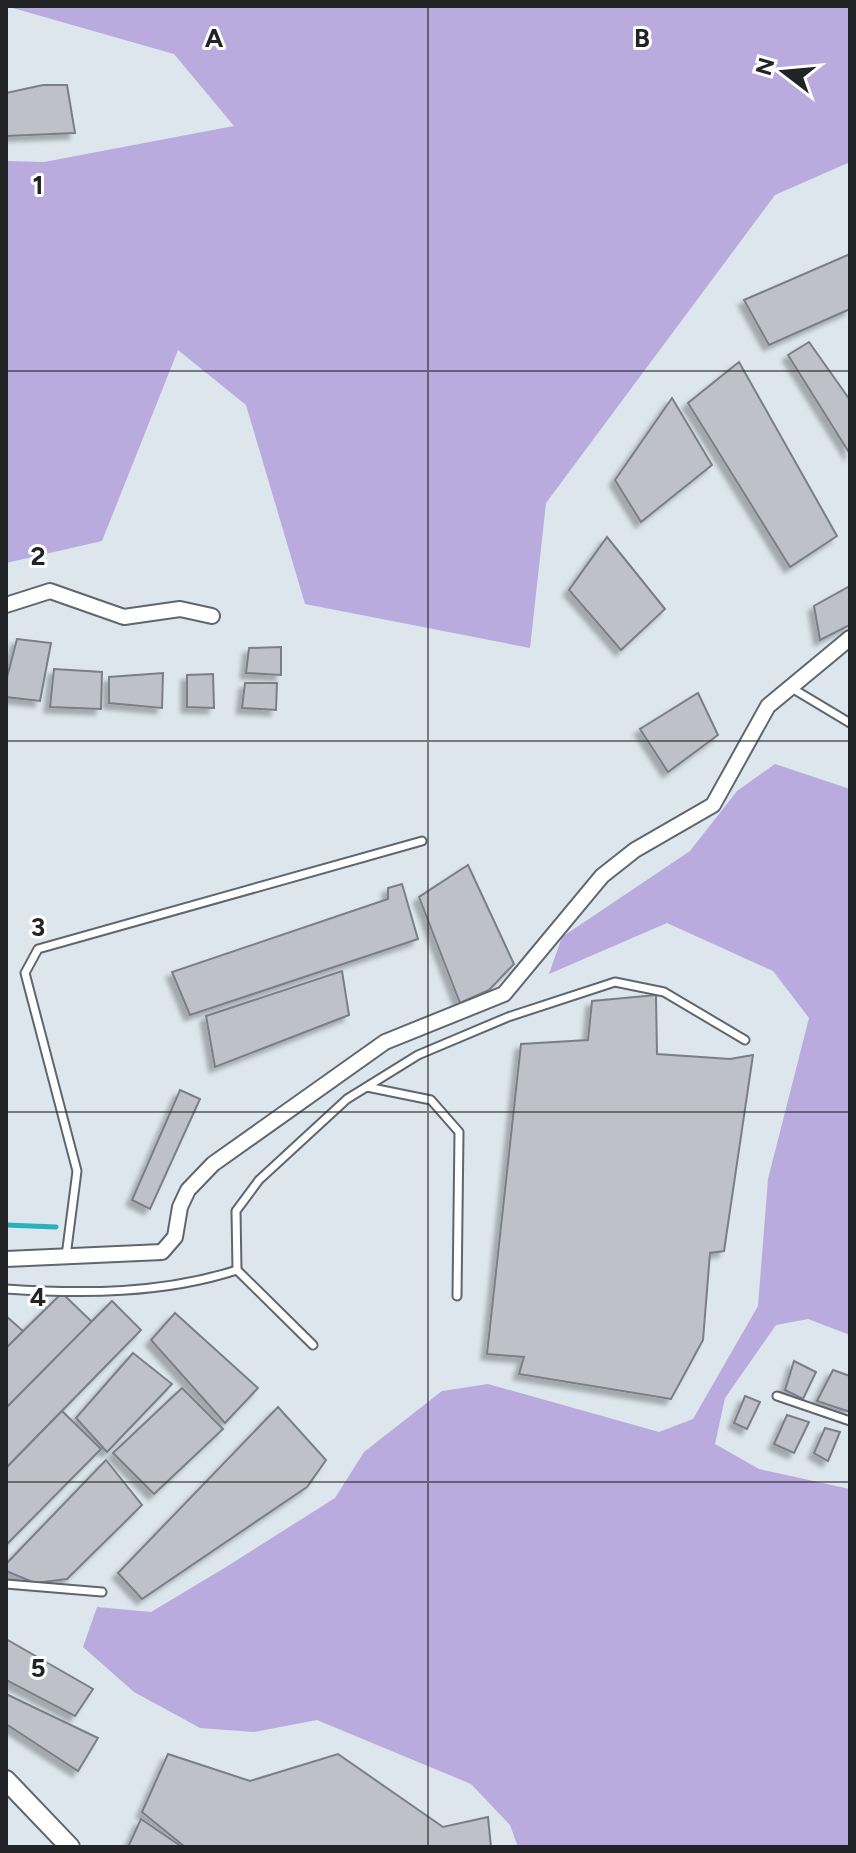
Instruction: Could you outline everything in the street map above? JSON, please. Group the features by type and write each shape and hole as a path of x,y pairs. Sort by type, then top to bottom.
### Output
{"street":[{"path":"6,605 50,591 124,617 180,609 212,616"},
{"path":"6,1259 162,1252 175,1237 188,1190 213,1164 385,1042 504,994 602,876 635,850 713,805 768,706 850,638"},
{"path":"6,1780 70,1847"}],"lane":[{"path":"790,687 850,723"},
{"path":"66,1256 77,1171 25,973 38,949 422,841"},
{"path":"313,1345 237,1270 236,1211 259,1180 347,1099 418,1055 508,1017 615,982 664,992 745,1040"},
{"path":"367,1087 431,1100 459,1132 457,1296"},
{"path":"6,1289 79,1293 200,1282 237,1270"},
{"path":"777,1396 850,1421"},
{"path":"6,1584 102,1592"}],"shaded area":[{"path":"6,6 850,6 850,162 775,195 546,503 530,648 305,604 246,405 178,350 102,541 6,563 6,161 44,162 234,126 174,54"},
{"path":"775,764 850,789 850,1335 808,1319 776,1325 725,1398 715,1444 759,1469 850,1489 850,1847 518,1847 510,1825 471,1784 317,1720 254,1732 200,1728 134,1692 83,1647 97,1607 151,1612 226,1567 335,1498 364,1452 442,1391 488,1384 659,1432 693,1419 758,1306 768,1179 809,1018 773,971 667,923 549,974 562,937 690,851 737,791"}],"building":[{"path":"43,85 67,85 75,133 6,136 6,93"},
{"path":"850,254 850,309 769,345 744,300"},
{"path":"809,342 850,400 850,454 788,355"},
{"path":"739,362 837,536 790,567 688,403"},
{"path":"672,398 712,465 641,522 615,480"},
{"path":"607,537 665,609 621,650 569,590"},
{"path":"850,586 850,625 820,640 814,606"},
{"path":"17,639 51,643 40,701 6,697 6,681"},
{"path":"281,647 281,675 246,673 249,648"},
{"path":"54,669 102,672 101,709 50,707"},
{"path":"163,673 162,708 109,703 109,677"},
{"path":"213,674 214,708 187,707 187,675"},
{"path":"245,683 277,683 276,710 242,708"},
{"path":"698,693 718,735 668,772 640,729"},
{"path":"468,865 514,964 489,990 460,1003 419,897"},
{"path":"402,884 418,939 190,1015 172,972 388,899 388,888"},
{"path":"342,971 349,1015 215,1067 206,1016"},
{"path":"656,995 657,1054 730,1059 753,1055 724,1251 710,1253 703,1340 671,1399 519,1374 524,1357 487,1354 521,1044 588,1040 592,1001"},
{"path":"180,1090 200,1099 150,1209 132,1200"},
{"path":"62,1293 92,1322 6,1408 6,1348"},
{"path":"112,1301 141,1330 6,1468 6,1408"},
{"path":"175,1313 258,1388 225,1423 151,1340"},
{"path":"6,1316 23,1331 6,1348"},
{"path":"133,1353 172,1384 107,1452 76,1418"},
{"path":"794,1361 816,1372 803,1399 785,1390"},
{"path":"833,1370 850,1376 850,1412 817,1401"},
{"path":"182,1388 223,1429 154,1494 113,1453"},
{"path":"745,1396 760,1402 747,1429 734,1423"},
{"path":"278,1407 326,1460 307,1487 142,1599 118,1573"},
{"path":"62,1411 101,1449 6,1545 6,1468"},
{"path":"787,1415 809,1422 794,1453 774,1444"},
{"path":"825,1428 840,1432 828,1461 814,1453"},
{"path":"106,1460 142,1505 67,1579 35,1583 6,1571 6,1564"},
{"path":"6,1639 93,1689 75,1716 6,1680"},
{"path":"6,1694 98,1738 78,1771 6,1724"},
{"path":"168,1754 250,1781 338,1754 443,1827 488,1817 491,1847 185,1847 142,1812"},
{"path":"141,1819 182,1847 128,1847"}],"waterway":[{"path":"6,1225 56,1227"}]}
